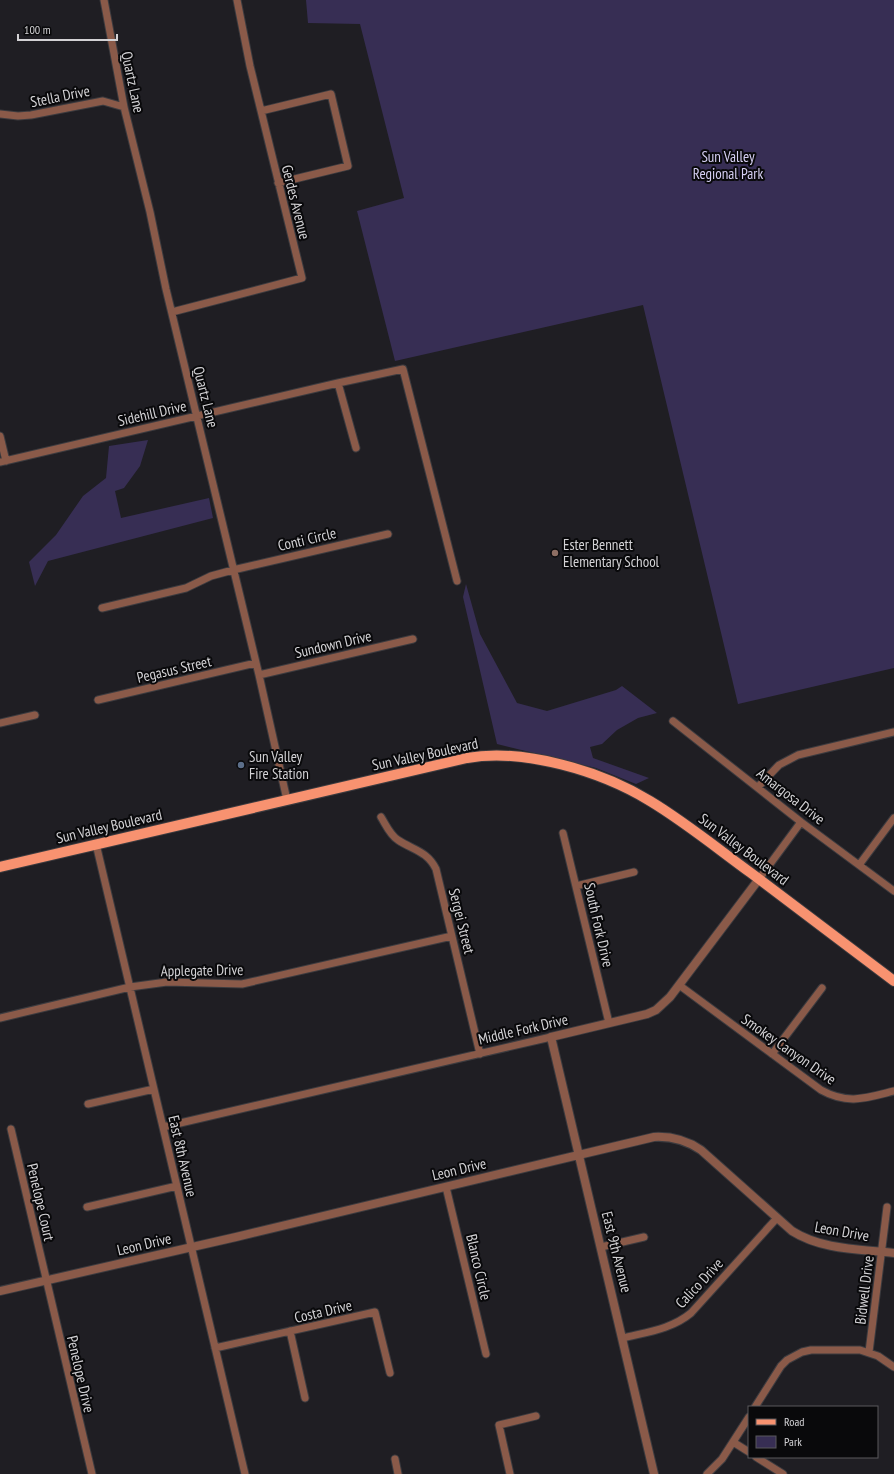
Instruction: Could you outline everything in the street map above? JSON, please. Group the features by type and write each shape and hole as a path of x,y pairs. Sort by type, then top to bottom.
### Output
{"main road":[{"name":"Sun Valley Boulevard","path":"0,866 467,758 496,755 532,758 589,773 648,800 687,825 894,981"}],"street":[{"name":"Quartz Lane","path":"104,0 124,107 259,675 287,800"},
{"name":"Gerdes Avenue","path":"172,312 302,278 250,66 237,0"},
{"path":"261,112 331,94 348,166 278,183"},
{"name":"Stella Drive","path":"0,114 18,116 31,115 103,101 124,107"},
{"name":"Sidehill Drive","path":"3,462 338,383 404,369 457,581"},
{"path":"338,383 356,448"},
{"path":"0,436 3,462"},
{"name":"Conti Circle","path":"102,608 186,588 211,576 233,570 388,534"},
{"name":"Sundown Drive","path":"259,675 413,639"},
{"name":"Pegasus Street","path":"98,700 256,663"},
{"path":"0,723 35,715"},
{"name":"Amargosa Drive","path":"673,721 801,822 894,891"},
{"path":"758,787 779,765 798,755 894,732"},
{"name":"Sergei Street","path":"381,817 392,835 398,840 423,853 432,862 436,869 480,1054"},
{"path":"859,865 894,818"},
{"name":"Middle Fork Drive","path":"163,1127 480,1054 647,1014 656,1010 670,997 801,822"},
{"name":"South Fork Drive","path":"563,833 609,1023"},
{"name":"East 8th Avenue","path":"96,844 245,1474"},
{"path":"576,886 634,872"},
{"name":"Applegate Drive","path":"0,1018 130,987 167,982 242,984 452,936"},
{"name":"Smokey Canyon Drive","path":"679,985 821,1090 838,1098 860,1099 894,1091"},
{"path":"772,1054 822,988"},
{"name":"East 9th Avenue","path":"551,1037 654,1474"},
{"path":"88,1104 154,1089"},
{"name":"Penelope Court","path":"11,1129 46,1280"},
{"name":"Leon Drive","path":"0,1291 654,1137 668,1137 684,1140 701,1150 792,1231 812,1242 823,1245 894,1253"},
{"path":"87,1207 177,1186"},
{"name":"Blanco Circle","path":"446,1186 486,1354"},
{"name":"Bidwell Drive","path":"869,1352 887,1207"},
{"name":"Calico Drive","path":"623,1338 666,1328 684,1319 777,1218"},
{"path":"601,1247 644,1237"},
{"name":"Penelope Drive","path":"46,1280 92,1474"},
{"name":"Costa Drive","path":"215,1348 375,1312 390,1373"},
{"path":"290,1331 304,1398"},
{"path":"756,1406 781,1366 794,1356 811,1350 855,1350 869,1352 878,1356 894,1367"},
{"path":"510,1474 499,1425 536,1416"},
{"path":"707,1474 722,1459 748,1419"},
{"path":"733,1442 748,1451"},
{"path":"758,1458 783,1474"},
{"path":"395,1459 398,1474"}],"green space":[{"name":"Sun Valley Regional Park","path":"306,0 894,0 894,668 738,704 643,305 395,361 357,211 404,198 360,24 308,23"},
{"path":"148,440 140,466 124,488 115,491 121,518 209,498 213,518 48,561 35,586 29,562 56,535 83,496 106,478 109,446"},
{"path":"466,584 480,634 517,703 547,711 616,690 622,686 657,713 638,718 617,730 602,744 590,747 593,758 649,778 636,784 596,768 497,744 463,597"}],"place":[{"name":"Ester Bennett Elementary School","path":"555,553"},
{"name":"Sun Valley Fire Station","path":"241,765"}]}
